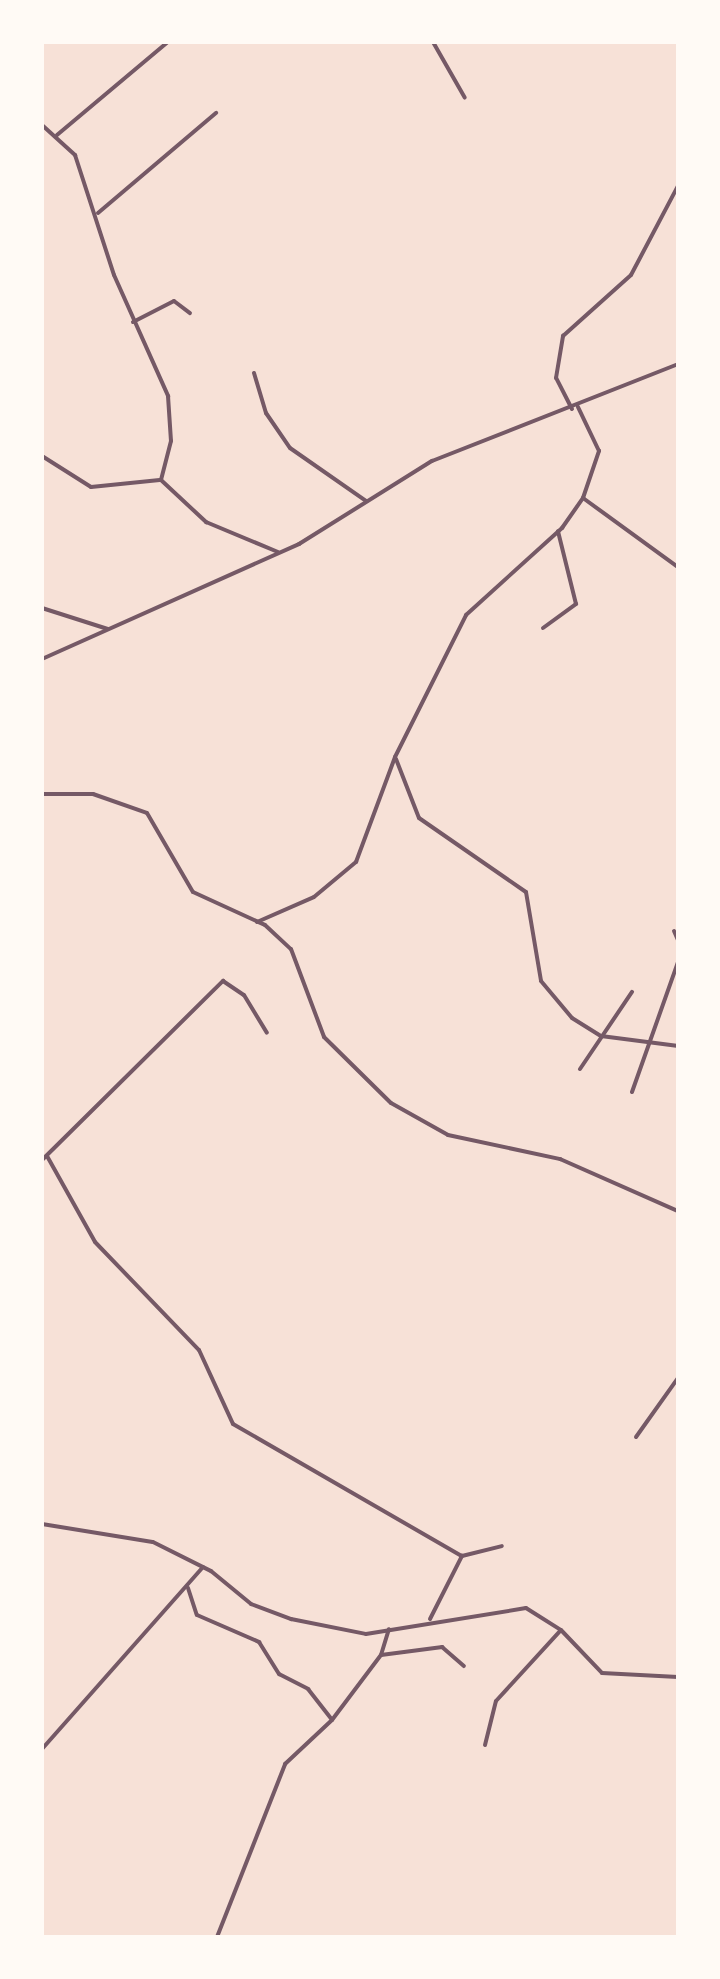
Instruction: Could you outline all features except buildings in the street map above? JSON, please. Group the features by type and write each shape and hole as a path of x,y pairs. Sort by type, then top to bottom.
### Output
{"street":[{"path":"57,135 168,42"},
{"path":"433,42 465,98"},
{"path":"98,213 216,113"},
{"path":"42,125 57,135 75,155 98,213 133,322 172,416 161,480"},
{"path":"257,922 314,897 356,862 395,757 466,615 558,531 583,498 599,451 556,378 563,336 631,275 678,186"},
{"path":"133,322 174,301 190,313"},
{"path":"42,659 281,553 432,461 575,408 678,364"},
{"path":"254,373 266,413 290,448 366,501"},
{"path":"42,456 91,487 161,480 206,522 281,553"},
{"path":"583,498 678,567"},
{"path":"543,628 576,604 558,531"},
{"path":"42,608 109,630"},
{"path":"395,757 419,818 526,892 541,981 572,1018 601,1036 654,1039 678,1046"},
{"path":"42,794 93,794 140,808 154,819 193,892 257,922 291,949 324,1037 374,1092 448,1135 560,1159 678,1211"},
{"path":"674,931 678,940"},
{"path":"632,1092 654,1039 678,962"},
{"path":"267,1033 244,995 223,981 44,1158 95,1242 199,1350 227,1419 272,1453 462,1556 502,1546"},
{"path":"580,1069 632,992"},
{"path":"636,1437 678,1378"},
{"path":"42,1524 132,1534 203,1567 251,1604 291,1619 366,1634 430,1619 526,1608 561,1630 602,1673 678,1677"},
{"path":"430,1619 462,1556"},
{"path":"42,1749 188,1588 203,1567"},
{"path":"188,1588 197,1615 259,1642 279,1674 308,1689 332,1720"},
{"path":"217,1937 285,1764 332,1720 381,1655 389,1629"},
{"path":"485,1745 496,1701 561,1630"},
{"path":"381,1655 442,1647 464,1666"}]}
